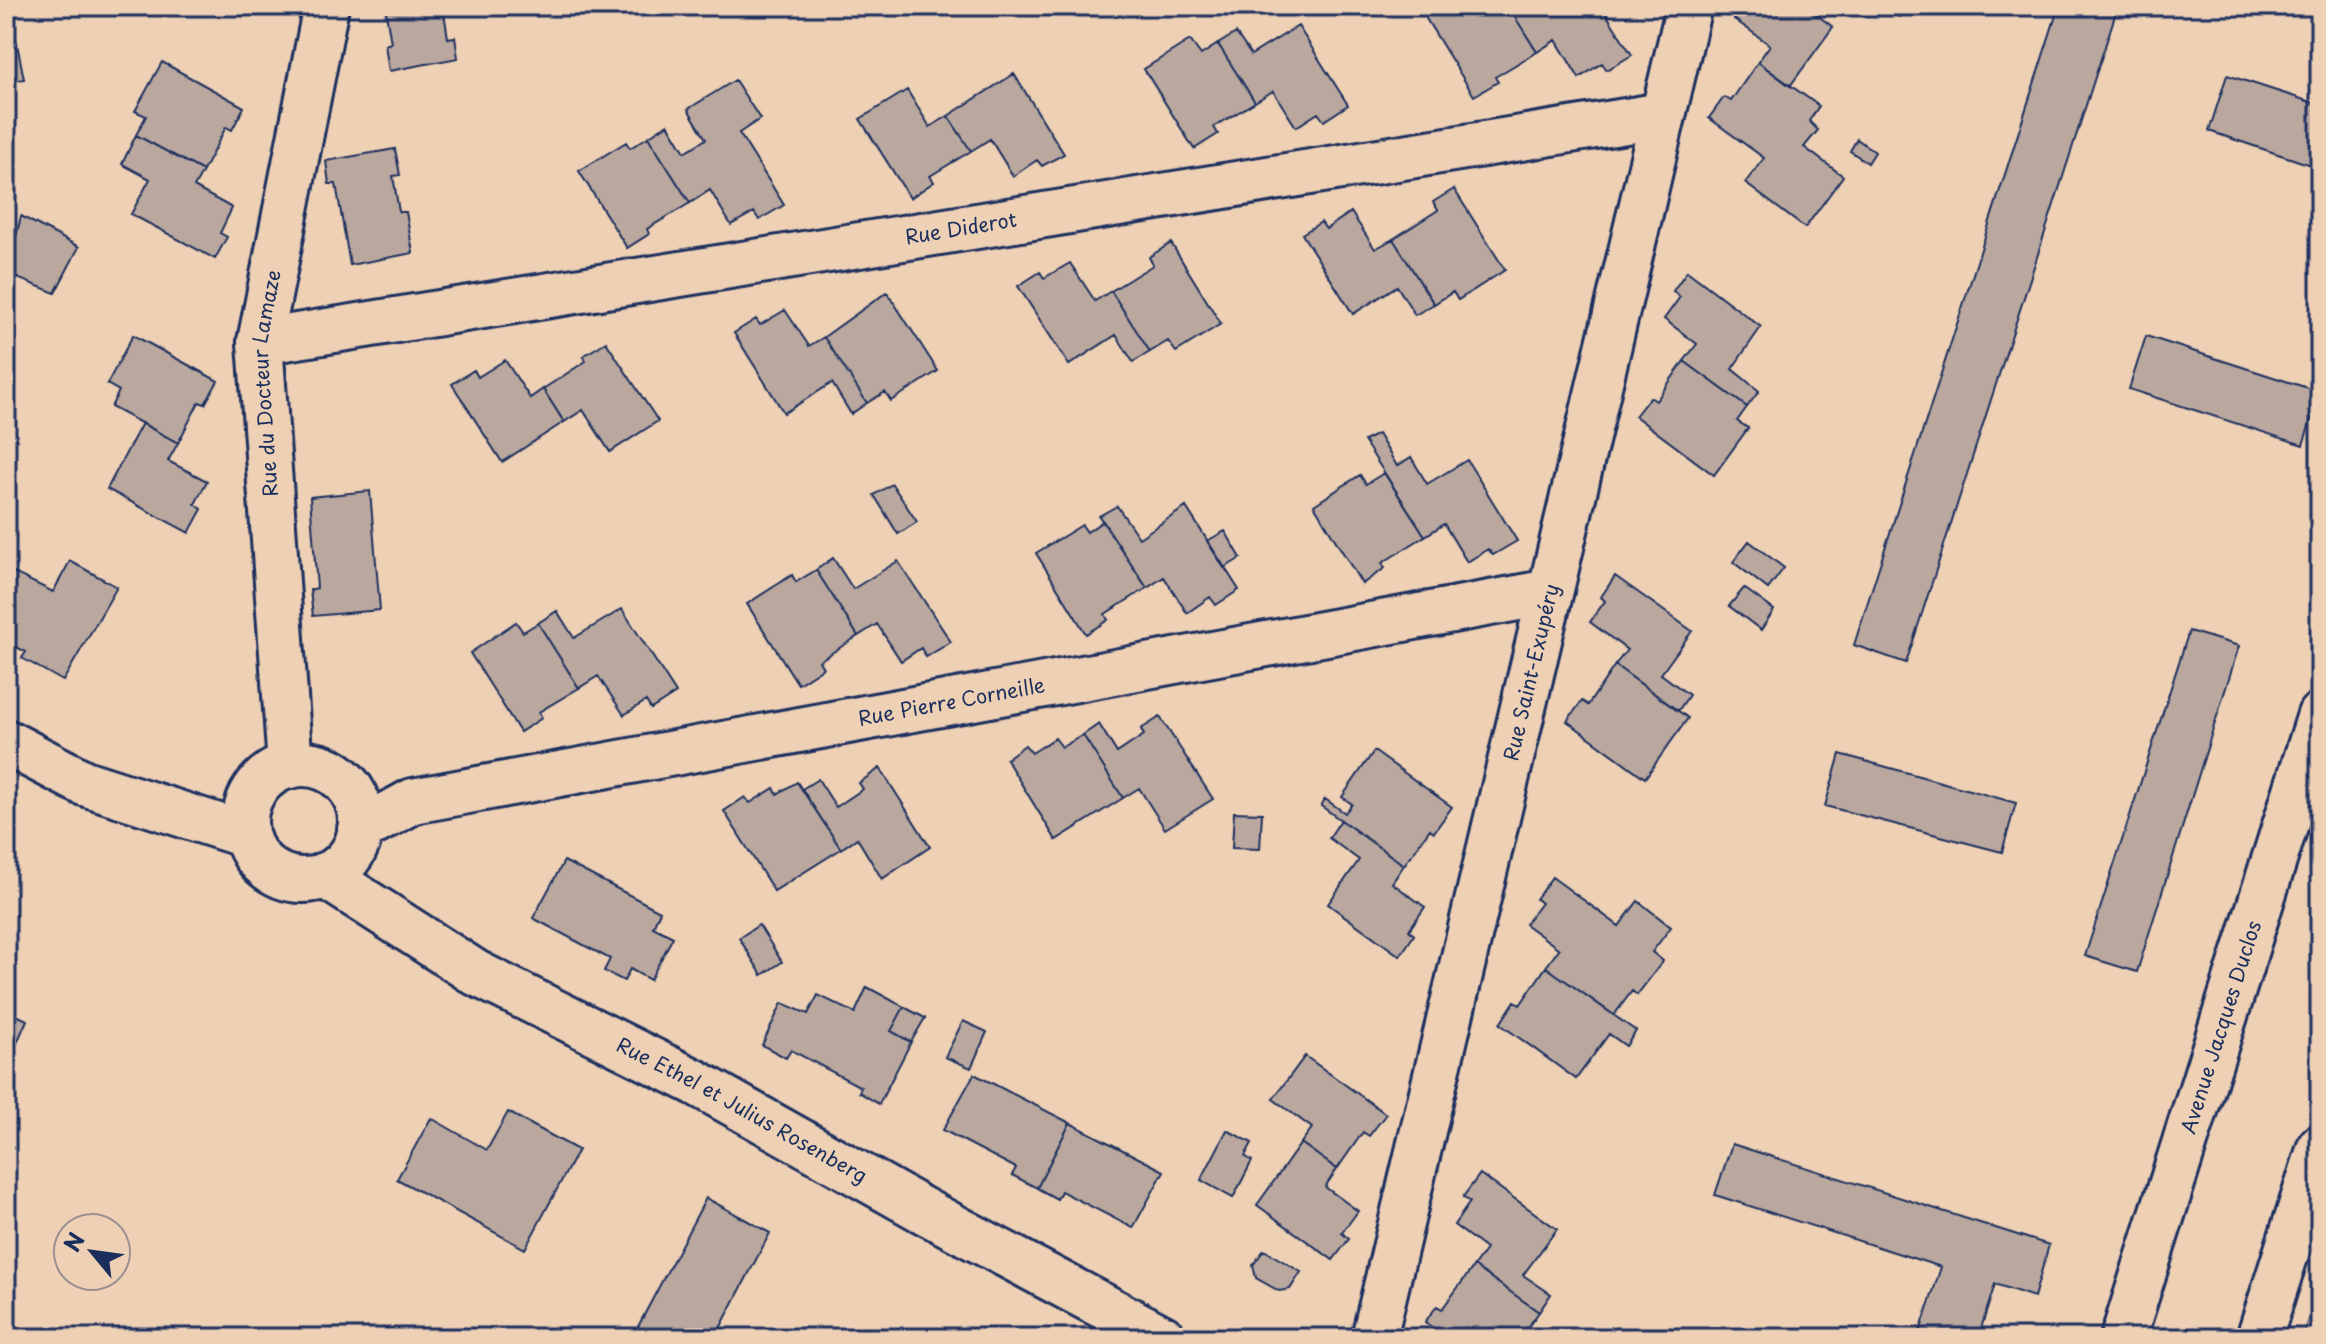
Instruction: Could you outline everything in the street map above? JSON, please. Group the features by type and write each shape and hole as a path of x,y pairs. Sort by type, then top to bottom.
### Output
{"street":[{"name":"Rue du Docteur Lamaze","path":"290,766 260,342 326,6"},
{"name":"Rue Saint-Exupéry","path":"1374,1338 1689,6"},
{"name":"Rue Diderot","path":"260,342 1663,115"},
{"name":"Rue Pierre Corneille","path":"360,830 413,801 1550,592"},
{"name":"Avenue Jacques Duclos","path":"2123,1338 2320,715"},
{"path":"6,742 84,783 246,835"},
{"path":"290,766 318,766 342,779 358,802 360,830 348,858 324,875 305,879 277,873 254,854 246,835 250,797 266,777 290,766"},
{"name":"Rue Ethel et Julius Rosenberg","path":"324,875 476,973 695,1082 1118,1328 1163,1338"},
{"path":"2259,1338 2320,1147"}],"shaded area":[{"path":"2320,1289 2320,1338 2302,1338"}],"building":[{"path":"385,6 443,6 448,38 455,37 458,58 389,71 385,45 391,43"},
{"path":"1443,6 1508,6 1537,52 1495,77 1498,82 1474,96 1425,17"},
{"path":"1508,6 1601,6 1632,55 1607,70 1602,63 1579,78 1556,40 1537,52"},
{"path":"1744,6 1805,6 1833,27 1790,86 1758,62 1770,45 1734,19"},
{"path":"1885,6 1908,6 1900,17"},
{"path":"2059,6 2118,6 1906,663 1854,645"},
{"path":"12,19 24,79 6,82 6,20"},
{"path":"1298,26 1348,105 1324,121 1318,113 1296,127 1273,91 1255,102 1218,44 1236,33 1251,55"},
{"path":"1190,40 1201,55 1218,44 1255,102 1214,127 1218,134 1194,149 1144,69"},
{"path":"162,62 244,107 232,130 226,127 203,171 136,135 146,116 135,111"},
{"path":"1758,62 1819,106 1809,121 1818,130 1804,147 1843,176 1805,228 1745,183 1764,158 1709,118 1724,97 1731,101"},
{"path":"1014,74 1064,154 1042,166 1037,160 1013,176 990,139 971,151 948,116"},
{"path":"2227,75 2320,105 2320,168 2209,131"},
{"path":"735,80 760,119 739,133 784,205 759,220 754,212 731,225 710,190 690,203 648,137 668,124 685,152 706,139 688,109"},
{"path":"907,90 930,127 948,116 971,151 930,176 934,182 910,198 860,119"},
{"path":"136,135 203,171 194,187 232,208 220,233 227,237 215,259 131,214 150,179 122,164"},
{"path":"648,137 690,203 647,229 649,234 627,248 579,171 626,142 630,148"},
{"path":"1857,139 1875,152 1868,163 1850,151"},
{"path":"395,149 400,175 393,176 399,212 406,212 413,253 350,265 336,184 329,184 326,161"},
{"path":"1454,189 1505,270 1458,300 1453,292 1434,304 1393,239 1438,210 1433,202"},
{"path":"1351,212 1375,249 1393,239 1434,304 1415,315 1397,286 1353,314 1302,234 1321,222 1326,229"},
{"path":"21,216 79,247 55,293 7,274"},
{"path":"1171,243 1221,324 1176,352 1168,341 1150,352 1111,291 1153,265 1149,257"},
{"path":"1070,263 1095,301 1111,291 1150,352 1133,362 1116,335 1069,365 1018,286 1040,272 1044,278"},
{"path":"1687,271 1761,327 1732,369 1759,391 1747,407 1684,361 1697,344 1664,319 1680,297 1673,291"},
{"path":"887,292 938,371 891,401 885,392 867,403 824,337"},
{"path":"785,310 809,346 824,337 867,403 851,414 832,383 784,413 734,333 756,319 760,325"},
{"path":"133,335 218,381 205,404 199,402 178,443 111,407 119,391 107,384"},
{"path":"2146,336 2320,392 2303,445 2129,389"},
{"path":"606,342 658,421 610,452 583,410 564,422 543,389 586,361 583,356"},
{"path":"505,360 530,398 543,389 564,422 502,462 452,384 474,370 478,377"},
{"path":"1684,361 1747,407 1737,421 1748,428 1714,475 1635,416 1650,397 1656,401"},
{"path":"142,423 178,443 168,461 207,481 195,504 202,509 189,533 107,489"},
{"path":"1378,434 1397,466 1411,457 1427,484 1467,460 1517,541 1493,555 1488,549 1467,562 1444,524 1425,536 1364,441"},
{"path":"1384,473 1425,536 1382,563 1385,568 1362,584 1314,505 1360,475 1366,484"},
{"path":"892,484 917,522 898,534 874,495"},
{"path":"370,491 380,610 313,616 310,590 317,588 310,497"},
{"path":"1117,506 1139,538 1186,507 1239,590 1216,605 1210,597 1187,613 1164,577 1147,588 1099,516"},
{"path":"1103,521 1147,588 1105,614 1108,620 1086,634 1036,553 1082,525 1087,532"},
{"path":"1225,531 1241,558 1224,568 1207,541"},
{"path":"1749,541 1784,568 1768,589 1733,562"},
{"path":"833,558 853,589 898,561 951,642 926,657 921,648 901,661 877,624 858,636 816,570"},
{"path":"70,561 117,587 63,681 22,658 26,652 6,642 6,569 53,592"},
{"path":"816,570 858,636 819,661 823,668 798,684 747,604 792,575 796,582"},
{"path":"1615,576 1692,631 1661,674 1689,695 1678,711 1615,665 1627,650 1590,622 1605,601 1601,597"},
{"path":"1744,588 1774,610 1761,630 1729,606"},
{"path":"622,609 676,693 651,709 646,701 624,715 598,676 579,688 538,623 557,611 574,638"},
{"path":"516,622 523,632 538,623 579,688 539,712 542,718 520,732 470,653"},
{"path":"2189,631 2239,646 2137,972 2085,956"},
{"path":"1615,665 1688,718 1645,778 1567,721 1582,701 1588,705"},
{"path":"1160,717 1213,799 1165,829 1139,788 1123,798 1083,735 1099,724 1117,753 1144,735 1141,729"},
{"path":"1083,735 1123,798 1056,840 1006,759 1025,745 1032,753 1055,738 1062,747"},
{"path":"1374,751 1452,807 1434,832 1430,829 1404,865 1321,806 1325,799 1345,813 1352,804 1342,797"},
{"path":"1840,754 2016,803 2002,852 1825,806"},
{"path":"880,768 930,847 882,879 857,838 841,849 802,789 818,779 836,807 863,789 859,783"},
{"path":"797,782 841,849 774,891 724,811 745,797 750,803 774,788 777,794"},
{"path":"1234,812 1262,813 1260,849 1232,848"},
{"path":"1341,820 1404,865 1392,883 1425,907 1409,930 1414,935 1400,956 1328,904 1359,860 1329,838"},
{"path":"564,861 660,911 653,927 673,937 650,980 630,969 624,981 604,971 610,959 533,918"},
{"path":"1552,877 1619,926 1638,901 1671,927 1652,952 1663,961 1637,995 1632,991 1614,1015 1546,967 1559,949 1525,924 1541,903 1536,899"},
{"path":"759,925 782,962 762,975 739,938"},
{"path":"1546,967 1636,1031 1626,1046 1609,1034 1576,1079 1500,1024 1515,1001 1520,1005"},
{"path":"867,987 904,1007 891,1031 911,1042 879,1104 859,1092 861,1087 791,1050 786,1058 762,1045 782,1003 808,1014 818,995 855,1013"},
{"path":"904,1007 925,1018 911,1042 891,1031"},
{"path":"6,1010 27,1020 6,1068"},
{"path":"963,1021 987,1032 971,1068 945,1057"},
{"path":"1305,1056 1386,1114 1369,1136 1363,1132 1337,1169 1301,1143 1312,1128 1273,1099"},
{"path":"974,1074 1070,1123 1037,1188 1012,1175 1016,1168 943,1130"},
{"path":"508,1112 578,1150 525,1249 397,1179 431,1118 487,1150"},
{"path":"1070,1123 1164,1171 1133,1228 1061,1191 1057,1199 1037,1188"},
{"path":"1227,1130 1252,1143 1245,1156 1252,1161 1233,1198 1201,1180"},
{"path":"1301,1143 1337,1169 1325,1187 1358,1211 1342,1233 1349,1239 1333,1260 1257,1205"},
{"path":"1732,1144 2049,1245 2034,1297 1995,1284 1978,1338 1918,1338 1941,1267 1715,1195"},
{"path":"1480,1174 1557,1229 1523,1275 1551,1294 1539,1312 1474,1266 1486,1249 1454,1225 1470,1202 1463,1197"},
{"path":"706,1198 770,1233 715,1338 632,1338"},
{"path":"1264,1250 1301,1272 1290,1289 1279,1291 1256,1278 1253,1265"},
{"path":"1474,1266 1539,1312 1528,1327 1539,1334 1536,1338 1446,1338 1425,1322 1437,1306 1442,1309"}]}
